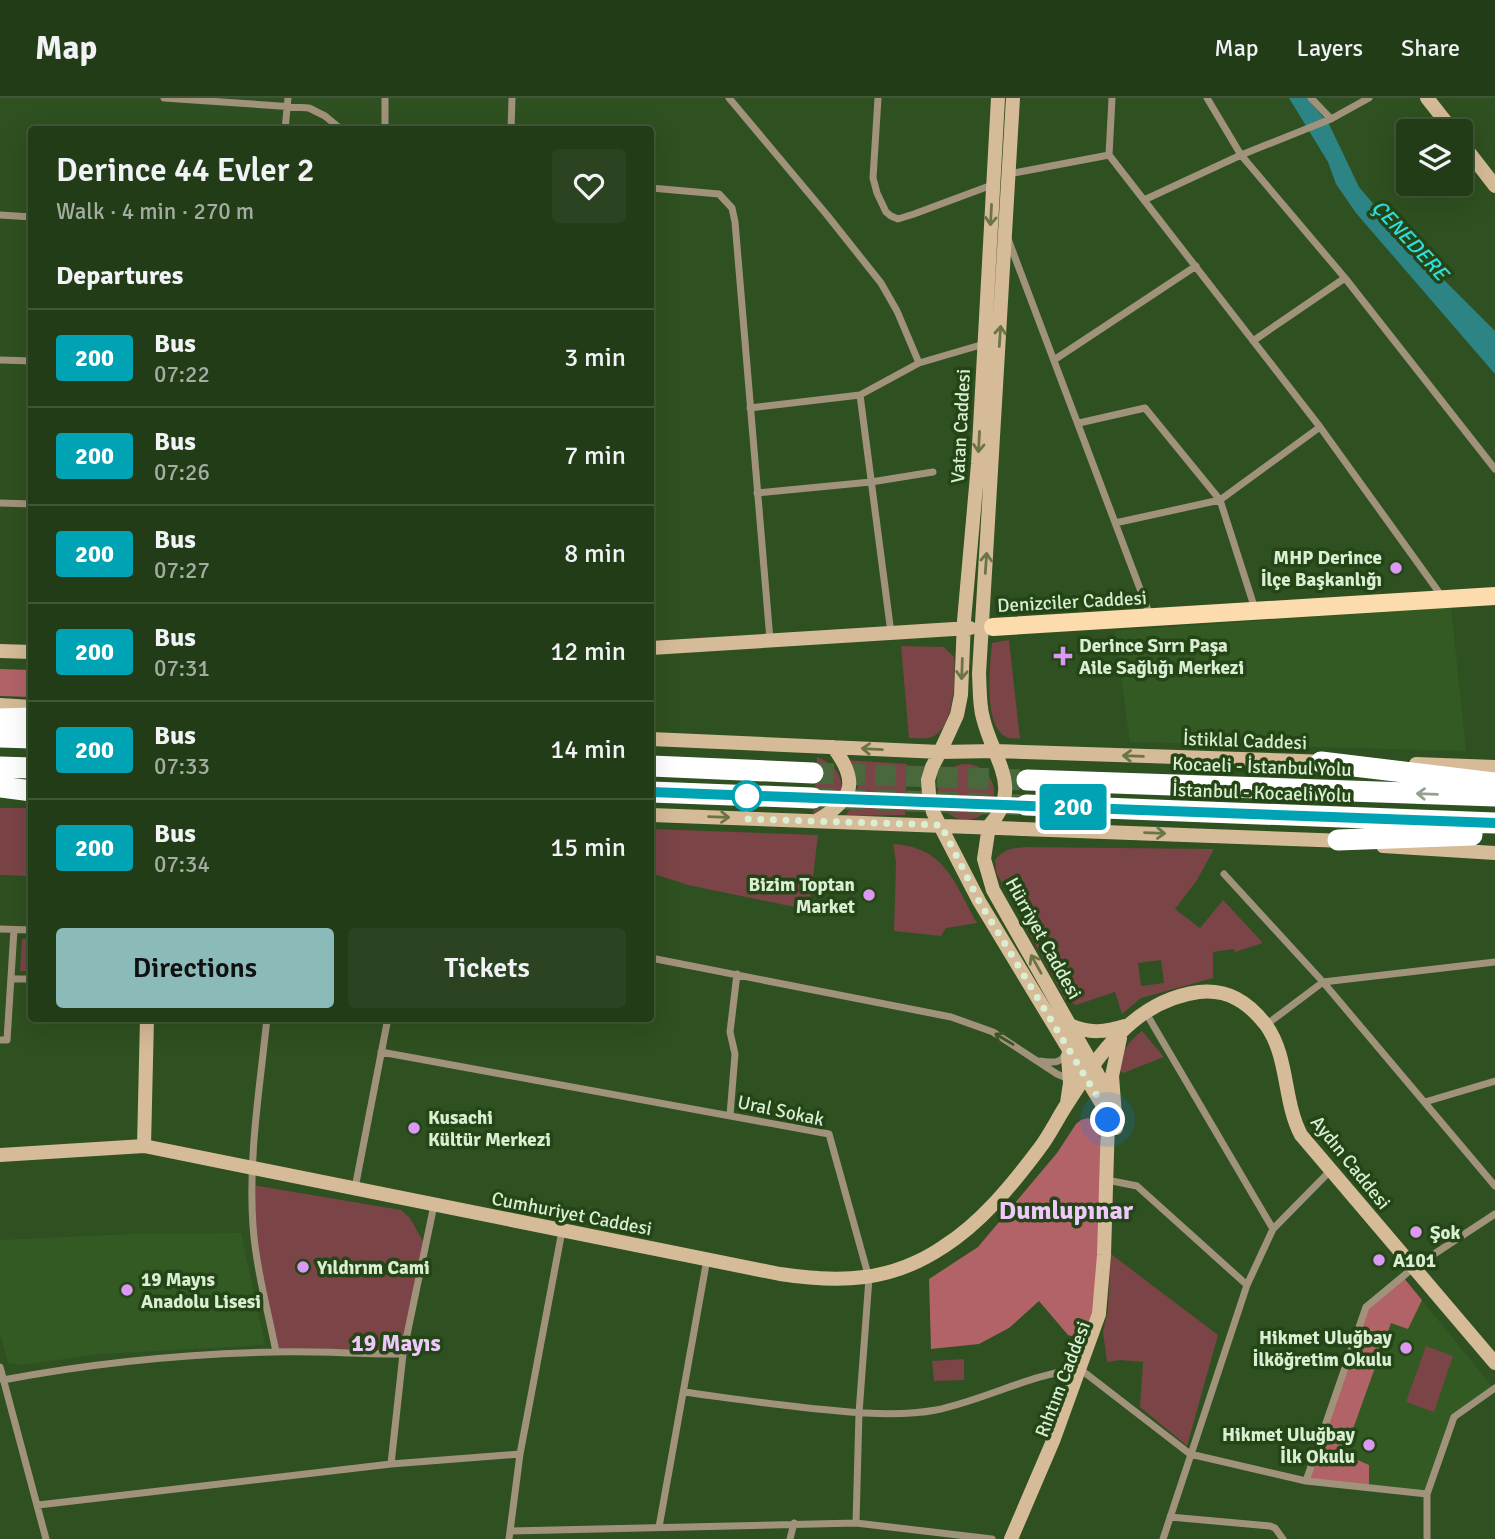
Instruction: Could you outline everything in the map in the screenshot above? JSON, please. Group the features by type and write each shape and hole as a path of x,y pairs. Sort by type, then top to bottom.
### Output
{"highway":[{"path":"0,719 28,718"},
{"path":"0,737 28,738"},
{"path":"1321,762 1495,783"},
{"path":"654,766 813,772"},
{"path":"0,767 28,768"},
{"name":"Kocaeli - İstanbul Yolu","path":"1027,780 1495,796"},
{"path":"0,786 28,792"},
{"path":"654,792 813,798"},
{"name":"İstanbul - Kocaeli Yolu","path":"1026,805 1495,823"},
{"path":"1338,840 1495,835"}],"main road":[{"name":"Vatan Caddesi","path":"941,825 933,812 928,780 957,715 961,685 978,464 998,98"},
{"name":"Vatan Caddesi","path":"989,826 999,814 1006,791 983,717 979,674 987,627 1013,98"},
{"path":"1427,98 1444,119"},
{"path":"1473,158 1495,186"},
{"name":"Denizciler Caddesi","path":"654,648 1495,596"},
{"path":"0,651 28,652"},
{"path":"0,705 28,707"},
{"path":"654,739 940,752 995,751"},
{"path":"814,821 841,804 849,788 847,771 833,747"},
{"name":"İstiklal Caddesi","path":"995,751 1495,767"},
{"path":"0,794 28,793"},
{"path":"654,815 1338,840 1389,847 1495,853"},
{"name":"Hürriyet Caddesi","path":"941,825 979,901 1066,1049 1077,1079 1108,1109"},
{"name":"Hürriyet Caddesi","path":"989,826 984,859 993,890 1094,1067 1108,1109"},
{"name":"Aydın Caddesi","path":"1077,1079 1094,1067 1125,1026 1155,1004 1191,993 1222,992 1241,1001 1265,1025 1279,1052 1295,1124 1310,1147 1495,1363"},
{"path":"144,1146 147,1022"},
{"path":"1070,1025 1094,1032 1125,1026"},
{"name":"Rıhtım Caddesi","path":"1018,1539 1084,1372 1096,1324 1102,1294 1111,1181 1108,1109 1113,1067 1125,1026"},
{"path":"1067,1104 1077,1079"},
{"path":"1067,1104 1086,1101 1108,1109"},
{"name":"Cumhuriyet Caddesi","path":"0,1155 144,1146 812,1279 869,1278 929,1256 967,1230 1008,1188 1041,1147 1067,1104"},
{"name":"Rıhtım Caddesi","path":"1011,1539 1084,1372"}],"street":[{"path":"164,98 288,102 309,108 336,126"},
{"path":"385,98 385,126"},
{"path":"511,126 512,98"},
{"path":"729,98 881,284 897,311 919,363"},
{"path":"878,98 873,178 877,193 891,216 898,219 992,185"},
{"path":"1112,98 1109,155 1320,427 1444,599"},
{"path":"1207,98 1241,155 1345,278 1495,470"},
{"path":"1311,98 1331,119"},
{"path":"1144,200 1241,155 1331,119 1369,98"},
{"path":"285,126 288,102"},
{"path":"1009,174 1109,155"},
{"path":"654,188 719,194 732,208 740,268 770,640"},
{"path":"0,215 28,216"},
{"path":"1006,234 1151,618"},
{"path":"1055,360 1196,267"},
{"path":"1253,341 1345,278"},
{"path":"750,408 860,396 919,363 984,344"},
{"path":"0,360 28,361"},
{"path":"860,396 891,633"},
{"path":"1079,423 1144,408 1220,500 1255,611"},
{"path":"1115,523 1220,500 1320,427"},
{"path":"757,493 871,482 933,472"},
{"path":"0,503 28,504"},
{"path":"1224,874 1323,982 1495,1186"},
{"path":"0,929 28,930"},
{"path":"0,1040 7,1040 14,930"},
{"path":"654,959 927,1012 973,1024 1009,1041 1057,1074 1077,1079"},
{"path":"1265,1025 1323,982 1495,962"},
{"path":"730,1115 735,1054 730,1032 737,974"},
{"path":"11,979 28,979"},
{"path":"1145,1010 1273,1229"},
{"path":"267,1022 253,1167 255,1248 276,1352"},
{"path":"355,1188 386,1022"},
{"path":"1036,1060 1058,1062 1065,1057 1066,1049"},
{"name":"Ural Sokak","path":"381,1052 829,1134 869,1278 859,1413 856,1523"},
{"path":"1424,1102 1495,1081"},
{"path":"1163,1539 1247,1285 1273,1229 1331,1170"},
{"path":"1111,1181 1137,1186 1247,1285"},
{"path":"391,1464 402,1354 434,1204"},
{"path":"1306,1481 1366,1307 1413,1268 1495,1213"},
{"path":"562,1231 520,1454 510,1535 659,1527 856,1523 992,1539"},
{"path":"659,1527 707,1259"},
{"path":"3,1380 111,1363 276,1352 402,1354"},
{"path":"0,1367 46,1539"},
{"path":"684,1392 791,1408 859,1413 911,1413 934,1410 1042,1376 1084,1372 1190,1454 1306,1481 1427,1494"},
{"path":"1426,1539 1427,1494 1454,1417 1495,1388"},
{"path":"38,1505 391,1464 520,1454"},
{"path":"1170,1517 1270,1526 1275,1528 1283,1539"},
{"path":"790,1539 794,1523"}],"shaded area":[{"path":"1451,607 1466,751 1130,742 1115,631"},
{"path":"1009,640 1020,739 1009,738 1000,733 991,710 989,681 992,643"},
{"path":"901,646 944,647 954,657 955,675 950,709 943,728 931,737 909,738"},
{"path":"0,669 28,670 28,697 0,696"},
{"path":"817,757 836,770 841,780 842,793 813,816"},
{"path":"846,760 907,764 905,815 845,816 855,801 858,788 855,775"},
{"path":"966,764 977,766 986,772 992,781 992,803 986,812 977,818 966,820 955,818 946,812 940,803 938,792 940,781 946,772 955,766"},
{"path":"0,808 28,808 28,876 0,875"},
{"path":"654,829 818,835 809,910 688,885 654,874"},
{"path":"893,844 925,852 946,869 977,923 946,928 941,936 894,931 896,862"},
{"path":"1021,847 1214,849 1197,880 1175,909 1200,928 1223,900 1263,943 1235,952 1234,949 1213,952 1213,978 1141,998 1122,1014 1115,992 1076,1005 1065,999 996,872 995,860 998,856","holes":["1161,960 1164,983 1141,986 1138,963"]},
{"path":"22,939 28,939 28,971 20,971"},
{"path":"1142,1031 1164,1057 1123,1073 1118,1069 1124,1052"},
{"path":"1088,1118 1098,1124 1107,1180 1090,1341 1068,1335 1039,1301 1009,1328 979,1344 931,1349 929,1279 978,1247 1057,1153 1076,1124"},
{"path":"252,1185 401,1210 410,1218 425,1245 403,1354 276,1352 255,1248"},
{"name":"19 Mayıs Anadolu Lisesi","path":"241,1233 265,1345 101,1354 21,1365 8,1363 0,1332 0,1240 132,1234"},
{"path":"1111,1254 1218,1335 1187,1446 1140,1407 1143,1362 1107,1362 1103,1332 1108,1310"},
{"name":"Hikmet Uluğbay İlköğretim Okulu","path":"1403,1277 1494,1389 1454,1417 1427,1494 1306,1481"},
{"path":"1403,1277 1422,1300 1408,1329 1391,1323 1344,1454 1369,1465 1369,1488 1306,1481 1366,1307"},
{"path":"1426,1346 1453,1356 1434,1412 1406,1402"},
{"path":"964,1359 964,1380 934,1381 932,1361"}],"water":[{"path":"1289,98 1307,98 1329,124 1359,187 1404,240 1495,331 1495,374 1356,213 1336,184 1328,162"}],"tunnel":[{"path":"813,773 1027,780"},
{"path":"813,798 1026,805"}],"bus line":[{"name":"200","path":"654,792 1495,823"}],"place":[{"name":"MHP Derince İlçe Başkanlığı","path":"1396,568"},
{"name":"Derince Sırrı Paşa Aile Sağlığı Merkezi","path":"1063,656"},
{"name":"Bizim Toptan Market","path":"869,895"},
{"name":"Kusachi Kültür Merkezi","path":"414,1128"},
{"name":"Şok","path":"1416,1232"},
{"name":"A101","path":"1379,1260"},
{"name":"Yıldırım Cami","path":"303,1267"},
{"name":"19 Mayıs Anadolu Lisesi","path":"127,1290"},
{"name":"Hikmet Uluğbay İlköğretim Okulu","path":"1406,1348"},
{"name":"Hikmet Uluğbay İlk Okulu","path":"1369,1445"}],"district":[{"name":"Dumlupınar","path":"1066,1210"},
{"name":"19 Mayıs","path":"396,1343"}],"route":[{"path":"747,796 746,819 941,825 979,901 1084,1080 1103,1106 1108,1120"}],"water label":[{"name":"ÇENEDERE","path":"1410,240"}]}
